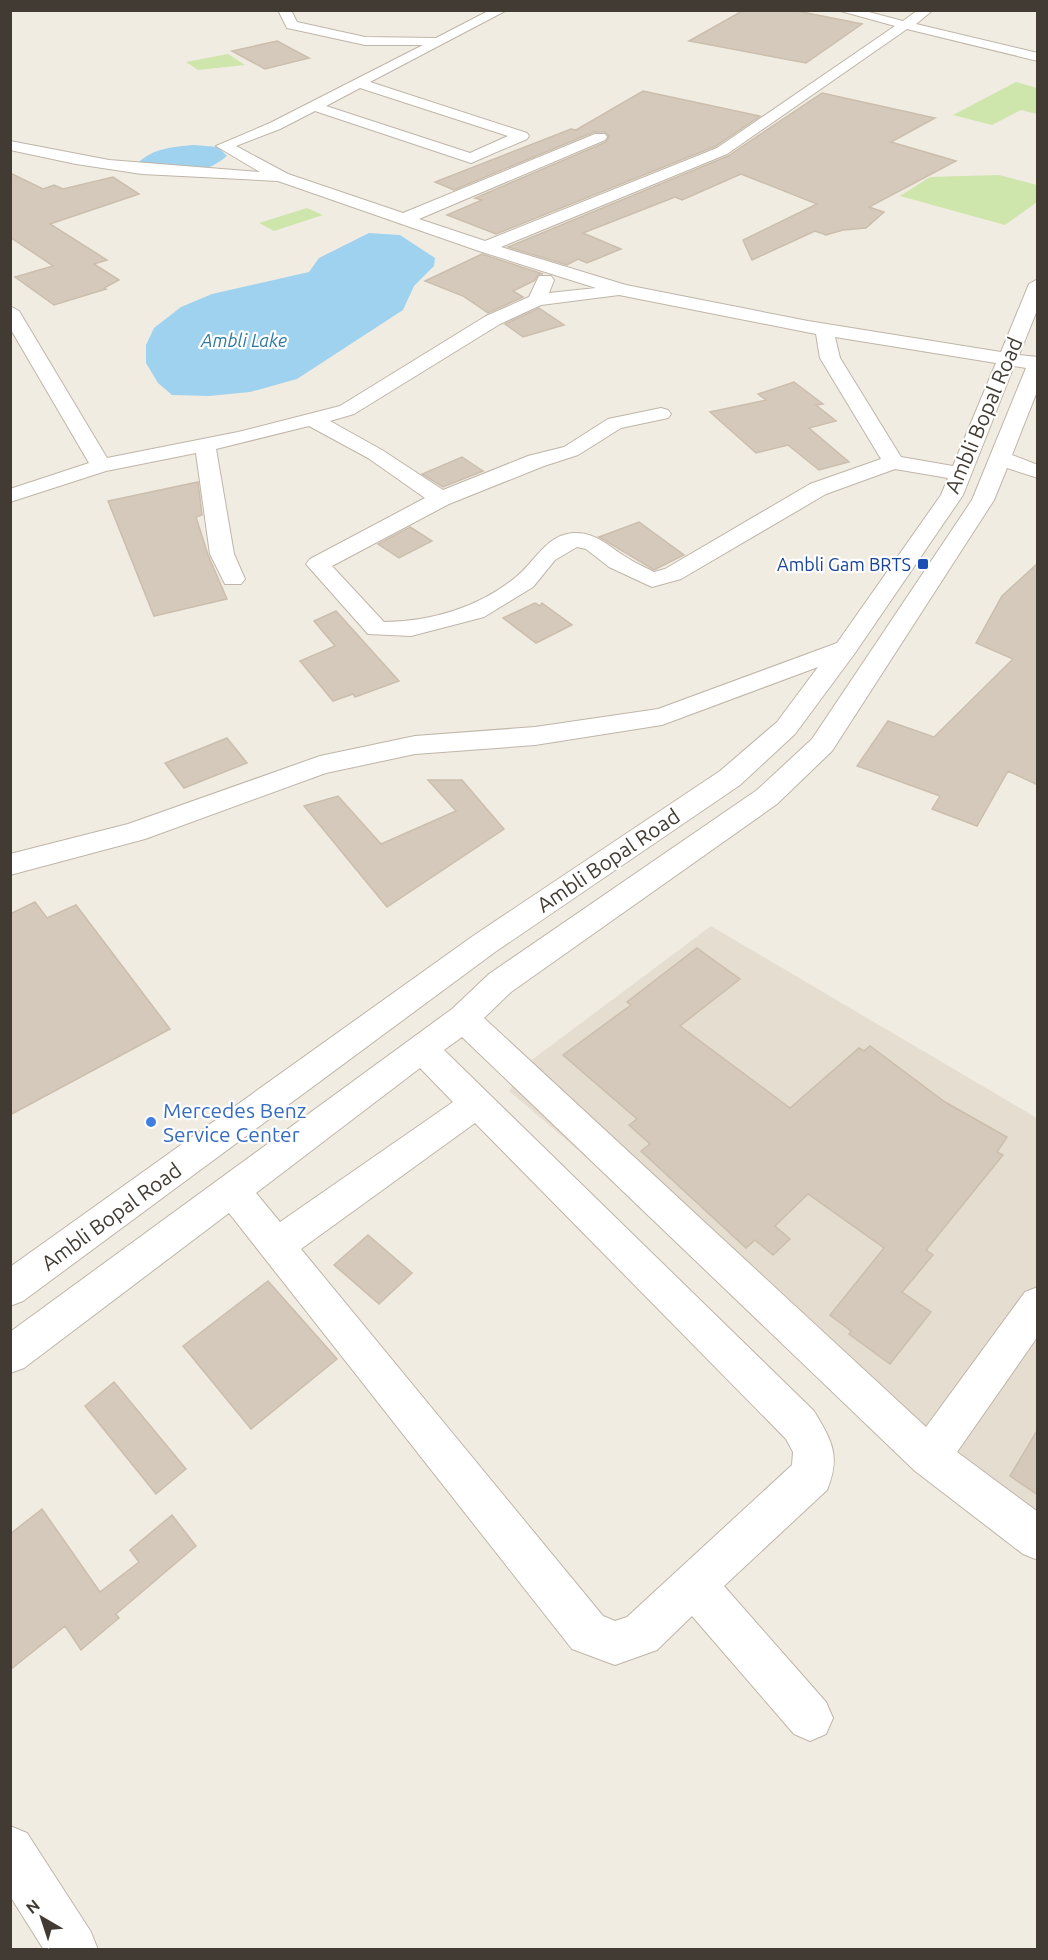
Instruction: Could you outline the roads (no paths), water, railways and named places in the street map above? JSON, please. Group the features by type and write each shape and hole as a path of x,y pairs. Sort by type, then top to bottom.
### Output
{"street":[{"path":"284,10 292,25 365,41 439,41"},
{"path":"501,10 275,126 224,146 282,177 485,247 622,290 824,329 1037,363"},
{"path":"843,10 1038,57"},
{"path":"485,247 722,151 927,10"},
{"path":"379,41 402,59"},
{"path":"313,106 471,158 522,136 358,83"},
{"path":"404,219 600,137"},
{"path":"10,145 95,164 205,175 282,177"},
{"path":"205,175 235,153"},
{"path":"537,300 550,268"},
{"name":"Ambli Bopal Road","path":"10,1289 484,944 730,778 786,728 846,648 952,495 1038,284"},
{"path":"10,496 101,466 205,445 347,410 492,320 537,300 622,290"},
{"path":"10,311 101,466"},
{"path":"824,329 830,358 893,462"},
{"name":"Ambli Bopal Road","path":"10,1355 463,1018 500,983 767,797 822,745 983,500 1037,363"},
{"path":"661,414 615,423 571,451 536,461 441,499 372,533 318,564 377,629 411,628 475,612 525,582 547,555 573,540 592,543 617,562 652,579 673,574 818,489 893,462 961,474"},
{"path":"312,419 375,454 441,499"},
{"path":"205,445 222,554 233,579"},
{"path":"999,458 1038,472"},
{"path":"952,495 983,500"},
{"path":"10,865 135,832 320,765 415,745 535,736 662,717 846,648"},
{"path":"463,1018 929,1458 1038,1539"},
{"path":"232,1190 588,1633 615,1643 641,1634 812,1475 814,1449 800,1425 422,1048"},
{"path":"276,1246 477,1103"},
{"path":"929,1458 1038,1304"},
{"path":"694,1585 810,1718"},
{"path":"10,1850 73,1950"}],"water":[{"path":"194,145 218,147 227,156 216,164 195,171 173,170 138,163 157,151"},
{"name":"Ambli Lake","path":"369,233 400,235 435,258 434,266 414,286 403,310 297,379 250,392 209,396 172,395 158,383 146,363 146,345 154,328 181,307 212,294 309,272 319,258"}],"place":[{"name":"Ambli Gam BRTS","path":"923,564"},
{"name":"Mercedes Benz Service Center","path":"151,1122"}]}
